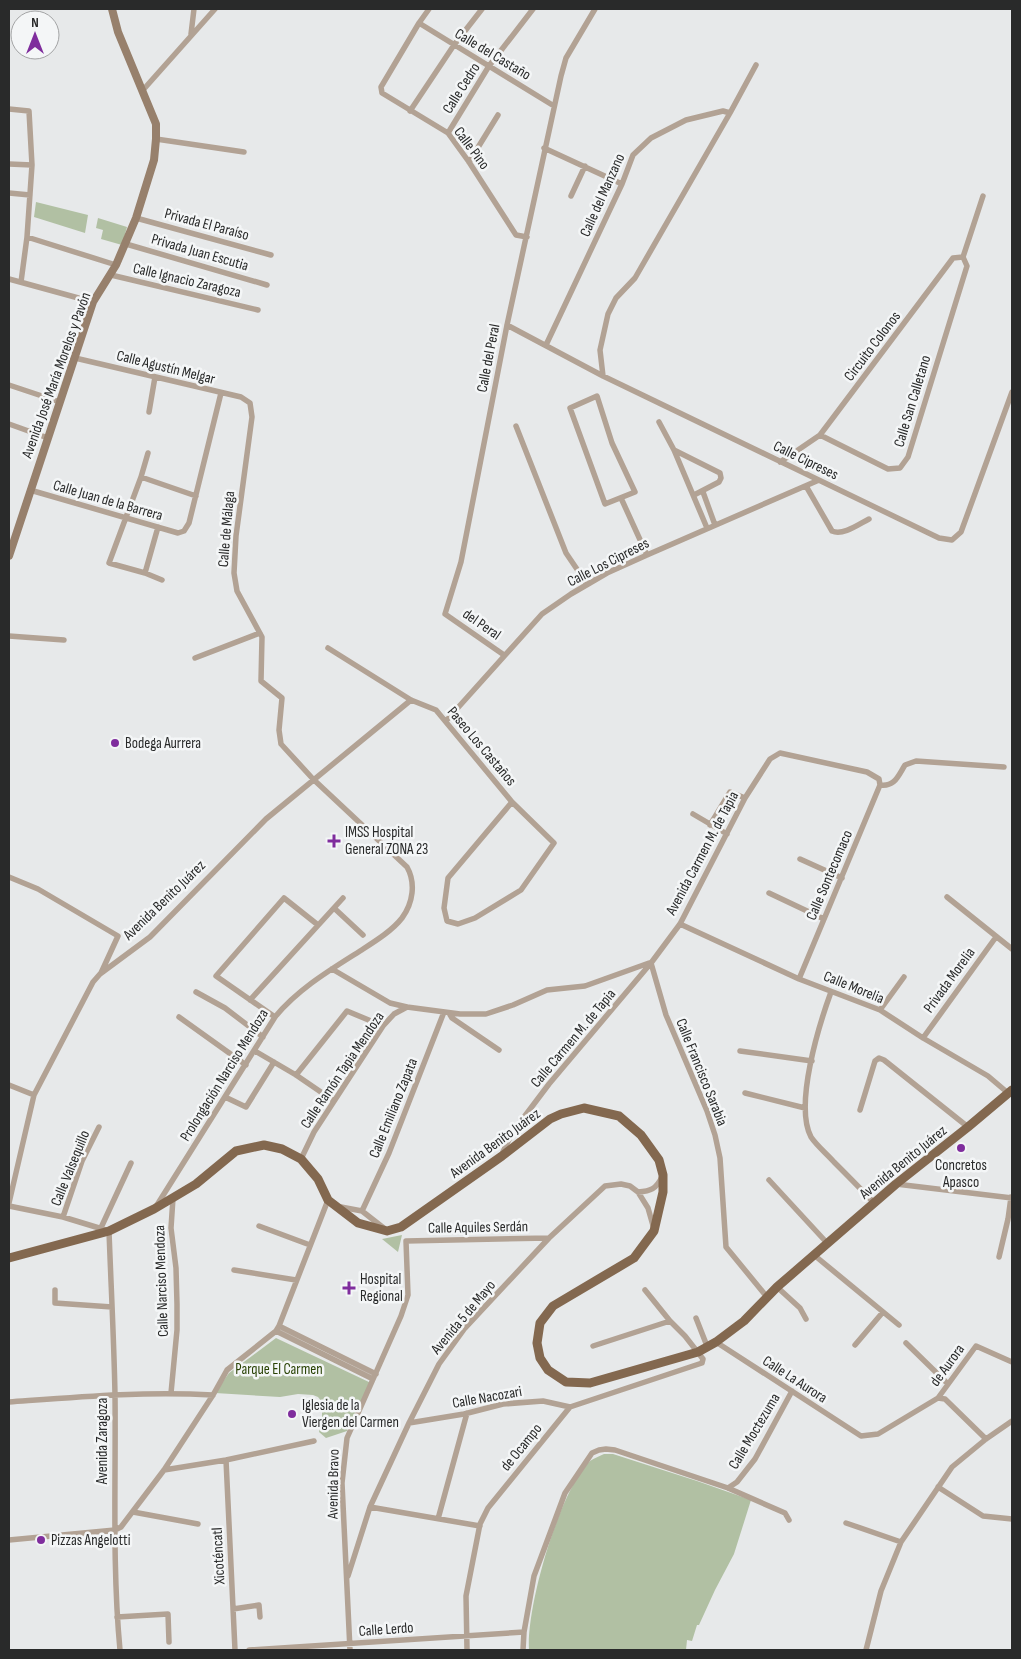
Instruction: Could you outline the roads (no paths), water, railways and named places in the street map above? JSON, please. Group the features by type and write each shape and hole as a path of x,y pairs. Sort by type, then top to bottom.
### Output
{"main road":[{"name":"Avenida José María Morelos y Pavón","path":"9,552 93,302 111,275 126,244 154,160 156,124 118,32 112,9"},
{"name":"Avenida Benito Juárez","path":"388,1231 401,1227 502,1156 550,1119 584,1108 619,1116 641,1135 660,1160 663,1192 654,1231 634,1258 553,1306 540,1323 537,1343 540,1358 548,1370 566,1382 590,1383 698,1352 712,1344 744,1321 777,1287 896,1184 968,1128 1010,1092"},
{"path":"9,1258 103,1232 154,1209 196,1184 236,1151 264,1146 282,1149 301,1159 318,1179 328,1200 358,1223 388,1231"}],"street":[{"path":"191,34 194,9"},
{"path":"143,90 215,9"},
{"path":"419,23 429,9"},
{"path":"410,111 454,45 482,9"},
{"name":"Calle Cedro","path":"448,133 489,66 533,9"},
{"name":"Calle del Peral","path":"445,614 462,562 507,325 560,76 566,58 596,9"},
{"name":"Calle del Castaño","path":"419,23 554,106"},
{"name":"Calle Pino","path":"419,23 380,91 448,133 516,235 527,237"},
{"path":"603,376 600,350 608,314 616,298 635,278 756,65"},
{"path":"9,109 30,111 32,165 27,237 21,282"},
{"name":"Calle del Manzano","path":"546,345 622,184 633,155 651,138 686,120 723,111 730,113"},
{"path":"469,162 498,115"},
{"path":"156,139 244,152"},
{"path":"544,148 622,184"},
{"path":"9,164 32,165"},
{"path":"571,196 585,166"},
{"path":"9,193 30,195"},
{"name":"Calle San Calletano","path":"820,435 888,469 900,468 908,457 967,266 964,257 983,196"},
{"name":"Privada El Paraíso","path":"136,218 272,255"},
{"path":"27,237 116,265"},
{"name":"Privada Juan Escutia","path":"126,244 268,285"},
{"name":"Circuito Colonos","path":"798,450 820,435 953,258 964,257"},
{"name":"Calle Ignacio Zaragoza","path":"111,275 258,310"},
{"path":"9,279 93,302"},
{"name":"Calle Cipreses","path":"507,325 603,376 780,462 939,538 952,540 961,532 1012,392"},
{"name":"Calle Agustín Melgar","path":"75,358 242,397 250,403"},
{"path":"148,412 155,377"},
{"path":"9,385 60,402"},
{"path":"141,477 196,496 221,393"},
{"path":"597,396 612,443 635,492 620,498 605,504 570,408 597,396"},
{"name":"Calle de Málaga","path":"250,403 252,417 236,536 234,573 237,591 260,633 262,642 261,682 282,698 279,730 281,744 313,779"},
{"path":"659,422 674,450 708,528"},
{"path":"9,424 48,438"},
{"path":"516,426 566,553 587,584"},
{"path":"674,450 720,473 721,478 719,482 694,496"},
{"path":"148,453 109,563 162,580"},
{"path":"780,462 792,454"},
{"name":"Calle Los Cipreses","path":"446,721 542,614 587,584 647,555 819,480"},
{"path":"806,486 832,531 836,533 844,532 869,519"},
{"name":"Calle Juan de la Barrera","path":"30,490 178,533 184,531 189,523 196,496"},
{"path":"703,492 715,525"},
{"path":"620,498 647,555"},
{"path":"145,573 158,527"},
{"name":"del Peral","path":"445,614 504,655"},
{"path":"195,658 260,633"},
{"path":"9,636 64,640"},
{"name":"Paseo Los Castaños","path":"328,648 411,700 436,710 512,802 554,843 521,890 475,918 458,924 447,921 444,908 448,878 512,802"},
{"name":"Avenida Benito Juárez","path":"9,1205 34,1095 93,982 100,974 150,937 266,819 411,700"},
{"name":"Avenida Carmen M. de Tapia","path":"651,963 680,924 745,798 770,758 780,753 867,772 879,782"},
{"path":"879,782 887,786 895,782 905,765 916,761 1004,767"},
{"name":"Prolongación Narciso Mendoza","path":"154,1209 275,1017 288,1001 376,940 401,920 409,908 413,886 407,868 313,779"},
{"name":"Calle Sontecomaco","path":"799,979 842,878 879,782"},
{"path":"710,825 730,792 745,798"},
{"path":"693,814 727,834"},
{"path":"800,859 842,878"},
{"path":"9,876 38,889 118,936 100,974"},
{"path":"769,893 824,919"},
{"path":"947,897 1012,949"},
{"path":"275,1017 216,976 284,898 318,925"},
{"path":"250,1000 343,898"},
{"path":"334,908 363,935"},
{"name":"Calle Morelia","path":"680,924 799,979 880,1010 988,1076 1010,1092"},
{"name":"Privada Morelia","path":"923,1038 996,937"},
{"path":"332,969 390,1002 407,1007 486,1014 547,990 585,986 651,963"},
{"name":"Calle Carmen M. de Tapia","path":"502,1156 512,1133 538,1098 651,963"},
{"name":"Calle Francisco Sarabia","path":"651,963 666,1015 707,1111 715,1135 720,1158 726,1247 767,1297"},
{"path":"880,1010 904,977"},
{"path":"196,992 225,1008 263,1036"},
{"path":"831,992 822,1019 808,1079 805,1108 806,1120 811,1136 874,1203"},
{"name":"Calle Ramón Tapia Mendoza","path":"301,1159 314,1132 383,1026 394,1014 407,1007"},
{"path":"296,1075 347,1011 383,1026"},
{"path":"447,1012 452,1018 499,1050"},
{"name":"Calle Emiliano Zapata","path":"362,1211 389,1153 447,1012"},
{"path":"179,1017 246,1065"},
{"path":"255,1051 296,1075 334,1101"},
{"path":"740,1052 812,1061"},
{"path":"860,1110 875,1061 879,1058 884,1060 968,1128"},
{"path":"225,1097 246,1107 274,1062"},
{"path":"9,1085 34,1095"},
{"path":"745,1094 805,1108"},
{"name":"Calle Valsequillo","path":"63,1217 82,1161 99,1127"},
{"path":"103,1232 131,1163"},
{"path":"654,1231 648,1208 638,1192 654,1189 663,1176"},
{"path":"769,1180 828,1244"},
{"name":"Avenida 5 de Mayo","path":"346,1582 370,1506 439,1364 465,1328 549,1238 605,1186 621,1184 630,1186 638,1192"},
{"path":"896,1184 1011,1197 999,1257"},
{"name":"Calle Narciso Mendoza","path":"171,1393 177,1313 176,1268 171,1228 173,1198"},
{"path":"9,1540 114,1530 121,1527 164,1470 213,1395 226,1370 277,1328 328,1200"},
{"name":"Calle Valsequillo","path":"9,1205 63,1217 103,1232"},
{"path":"336,1206 362,1211 388,1231"},
{"path":"259,1226 310,1245"},
{"name":"Avenida Zaragoza","path":"103,1232 112,1307 115,1394 114,1530 120,1650"},
{"name":"Calle Aquiles Serdán","path":"406,1242 549,1238"},
{"name":"Avenida Bravo","path":"349,1647 342,1483 347,1438 402,1316 408,1295 406,1242"},
{"path":"814,1255 898,1325"},
{"path":"234,1270 296,1280"},
{"path":"777,1287 800,1308 806,1318"},
{"path":"55,1290 55,1303 112,1307"},
{"path":"570,1407 702,1363 703,1360 698,1352 645,1290"},
{"path":"854,1345 883,1312"},
{"path":"696,1318 712,1344"},
{"path":"593,1346 670,1321"},
{"path":"277,1328 375,1376"},
{"path":"906,1343 948,1384"},
{"name":"Calle La Aurora","path":"712,1344 792,1391 861,1436 878,1434 938,1398"},
{"name":"de Aurora","path":"938,1398 976,1346 1012,1362"},
{"name":"Calle Moctezuma","path":"728,1488 738,1482 754,1459 792,1391"},
{"path":"9,1402 115,1394 171,1393 213,1395"},
{"path":"938,1398 946,1399 986,1439"},
{"name":"Calle Nacozari","path":"409,1423 466,1414 503,1404 543,1401 570,1407"},
{"name":"de Ocampo","path":"467,1650 466,1596 480,1525 488,1508 570,1407"},
{"path":"436,1517 466,1414"},
{"path":"866,1650 881,1591 901,1542 952,1467 986,1439 1012,1421"},
{"path":"164,1470 226,1460 314,1441"},
{"path":"523,1650 524,1632 534,1576 565,1493 592,1453 606,1449 615,1450 728,1488 785,1513 790,1520"},
{"name":"Xicoténcatl","path":"226,1460 235,1650"},
{"path":"938,1487 983,1516 1012,1519"},
{"path":"370,1506 480,1525"},
{"path":"132,1512 198,1524"},
{"path":"846,1523 901,1542"},
{"path":"233,1609 258,1605 260,1617"},
{"path":"117,1617 168,1614 169,1642"},
{"name":"Calle Lerdo","path":"249,1650 349,1647 524,1632"}],"place":[{"name":"Bodega Aurrera","path":"115,743"},
{"name":"IMSS Hospital General ZONA 23","path":"334,841"},
{"name":"Concretos Apasco","path":"961,1148"},
{"name":"Hospital Regional","path":"349,1288"},
{"name":"Iglesia de la Viergen del Carmen","path":"292,1414"},
{"name":"Pizzas Angelotti","path":"41,1540"}],"park label":[{"name":"Parque El Carmen","path":"279,1369"}]}
